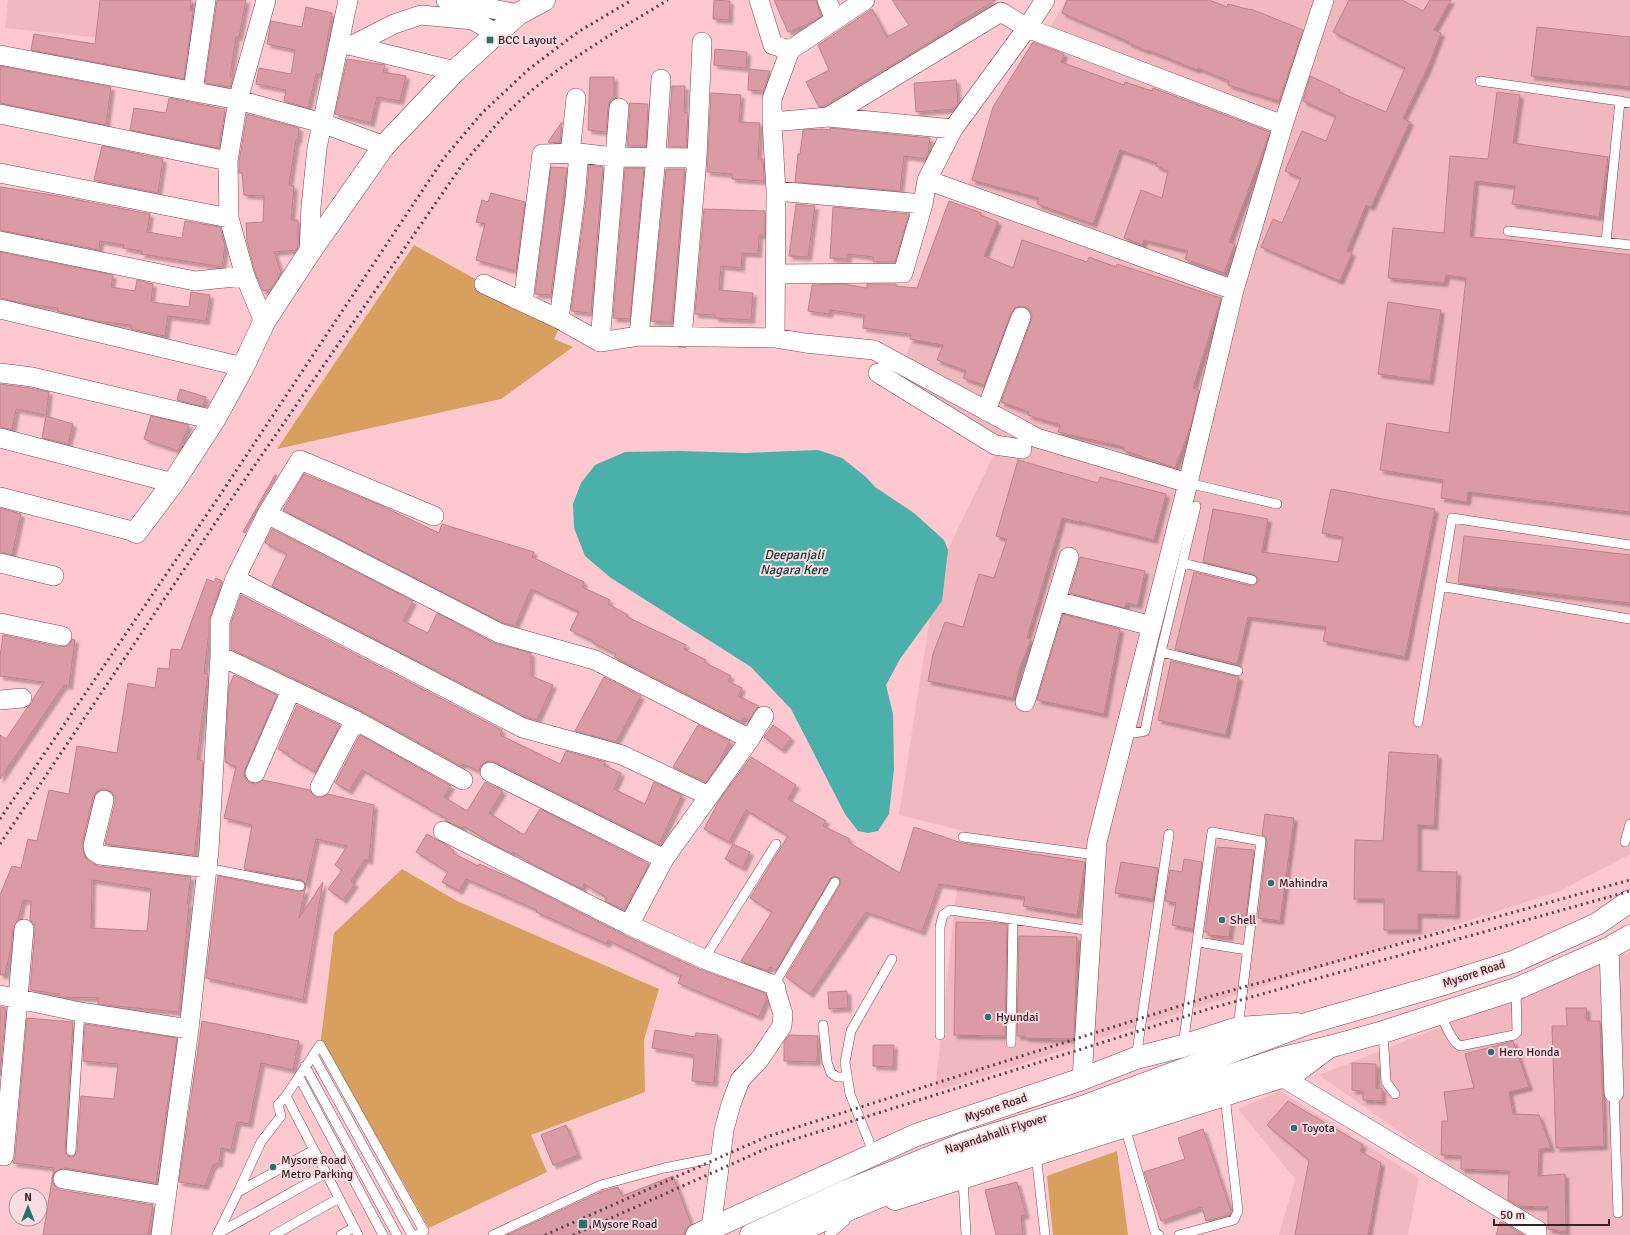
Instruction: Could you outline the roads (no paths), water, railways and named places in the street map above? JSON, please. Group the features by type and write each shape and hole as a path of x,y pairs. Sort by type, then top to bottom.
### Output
{"main road":[{"path":"136,532 173,483 214,420 243,367 264,322 309,253 384,146 455,71 518,14 544,0"},
{"name":"Mysore Road","path":"704,1232 916,1135 1082,1079 1136,1058 1183,1046 1242,1038 1309,1023 1437,986 1513,962 1597,924 1630,901"},
{"path":"813,1235 889,1201 965,1160 1036,1154 1225,1096 1329,1047 1383,1032 1516,989 1610,948 1630,936"},
{"name":"Nayandahalli Flyover","path":"788,1235 965,1160 1082,1107 1242,1038"},
{"name":"Nayandahalli Flyover","path":"751,1235 844,1192 965,1160 1282,1068"}],"street":[{"path":"193,91 206,0"},
{"path":"264,322 245,276 230,218 228,161 238,100 266,0"},
{"path":"309,253 311,207 317,148 322,123 345,44 348,0"},
{"path":"446,0 518,14"},
{"path":"759,0 773,45 790,50"},
{"path":"827,0 835,20"},
{"path":"775,338 776,191 772,99 790,50 865,0"},
{"path":"776,274 903,273 923,204 927,180 953,129 1027,28 1045,0"},
{"path":"1082,1079 1097,842 1188,483 1234,290 1283,125 1324,0"},
{"path":"828,117 1001,12 1027,28 1283,125"},
{"path":"345,44 394,24 421,15 473,20 497,34"},
{"path":"682,338 697,158 702,42"},
{"path":"345,44 455,71"},
{"path":"0,55 238,100 322,123 384,146"},
{"path":"639,336 656,157 661,79"},
{"path":"559,319 575,199 574,153 576,98"},
{"path":"600,342 619,108"},
{"path":"0,114 228,161"},
{"path":"772,122 828,117 953,129"},
{"path":"523,302 542,154 574,153 614,157 697,158"},
{"path":"0,173 230,218"},
{"path":"927,180 1234,290"},
{"path":"776,191 923,204"},
{"path":"0,241 195,281 245,276"},
{"path":"484,284 559,319 600,342 639,336 682,338 775,338 805,343 874,350 1038,438 1188,483"},
{"path":"0,309 243,367"},
{"path":"986,411 1021,317"},
{"path":"0,373 32,377 214,420"},
{"path":"878,373 995,445 1022,449"},
{"path":"0,438 173,483"},
{"path":"161,1235 189,1029 207,868 220,656 220,621 235,579 267,514 300,460 434,516"},
{"path":"0,497 136,532"},
{"path":"267,514 499,633 594,660 750,739"},
{"path":"1025,702 1069,557"},
{"path":"0,563 54,576"},
{"path":"235,579 523,728 622,755 708,796"},
{"path":"1056,601 1152,626"},
{"path":"0,623 62,636"},
{"path":"220,656 355,720 464,780"},
{"path":"255,773 291,690"},
{"path":"0,700 22,698"},
{"path":"629,925 664,859 750,739 764,716"},
{"path":"320,787 355,720"},
{"path":"490,772 664,859"},
{"path":"104,800 93,846 94,851 100,854 207,868"},
{"path":"443,831 629,925 704,959 775,987 783,1014 782,1026 759,1060 740,1080 731,1104 724,1130 720,1157 704,1232"},
{"path":"4,1156 9,997 24,929"},
{"path":"1610,948 1614,1093"},
{"path":"9,997 80,1012 189,1029"},
{"path":"1282,1068 1537,1230 1537,1235"},
{"path":"63,1179 166,1196"}],"lane":[{"path":"1480,80 1630,103"},
{"path":"1606,242 1620,101"},
{"path":"1508,231 1630,245"},
{"path":"1188,483 1277,504"},
{"path":"1125,730 1134,733 1145,731 1196,506"},
{"path":"1418,722 1452,518 1630,544"},
{"path":"1182,563 1252,580"},
{"path":"1440,586 1630,619"},
{"path":"1162,652 1238,671"},
{"path":"1625,842 1630,826"},
{"path":"1183,1046 1212,832 1262,841 1247,950 1242,1038"},
{"path":"1136,1058 1169,834"},
{"path":"963,837 1096,855"},
{"path":"704,959 776,844"},
{"path":"207,868 300,886"},
{"path":"775,987 835,882"},
{"path":"940,1035 940,927 942,915 950,910 1092,931"},
{"path":"1011,1043 1013,919"},
{"path":"1198,942 1247,950"},
{"path":"874,1154 850,1094 845,1062 851,1031 892,959"},
{"path":"1440,1013 1457,1045 1460,1046 1514,1035 1517,1032 1516,989"},
{"path":"71,1151 80,1012"},
{"path":"823,1025 827,1062 830,1073 836,1077 847,1077"},
{"path":"1383,1032 1386,1082 1395,1094"},
{"path":"217,1234 261,1142 281,1116 278,1105 286,1096 320,1045 424,1231 416,1235"},
{"path":"313,1055 412,1235"},
{"path":"305,1066 397,1235"},
{"path":"299,1077 383,1235"},
{"path":"1614,1093 1618,1213"},
{"path":"286,1096 356,1231 341,1235"},
{"path":"1179,1235 1234,1220 1238,1211 1225,1096"},
{"path":"1125,1127 1155,1232 1160,1235"},
{"path":"238,1192 314,1150"},
{"path":"1036,1154 1045,1235"},
{"path":"493,1235 601,1185 664,1168 720,1157"},
{"path":"965,1160 966,1235"},
{"path":"217,1234 326,1173"},
{"path":"274,1235 339,1198"},
{"path":"829,1235 845,1221"}],"water":[{"name":"Deepanjali Nagara Kere","path":"818,450 842,458 866,477 875,487 914,513 944,540 948,550 942,601 900,659 886,685 893,714 894,769 889,814 878,831 868,833 858,831 845,814 791,709 751,667 611,578 585,556 574,528 573,504 581,483 595,465 625,452 679,451 745,453"}],"railway":[{"path":"0,819 218,498 444,158 482,113 529,69 578,32 632,0"},
{"path":"0,844 228,504 462,165 506,114 543,81 584,52 668,0"},
{"path":"545,1235 766,1137 1208,997 1630,880"},
{"path":"573,1235 770,1147 1212,1008 1630,891"}],"place":[{"name":"BCC Layout","path":"490,40"},
{"name":"Mahindra","path":"1271,883"},
{"name":"Shell","path":"1222,920"},
{"name":"Hyundai","path":"988,1017"},
{"name":"Hero Honda","path":"1491,1052"},
{"name":"Toyota","path":"1294,1128"},
{"name":"Mysore Road Metro Parking","path":"273,1167"},
{"name":"Mysore Road","path":"583,1224"}]}
